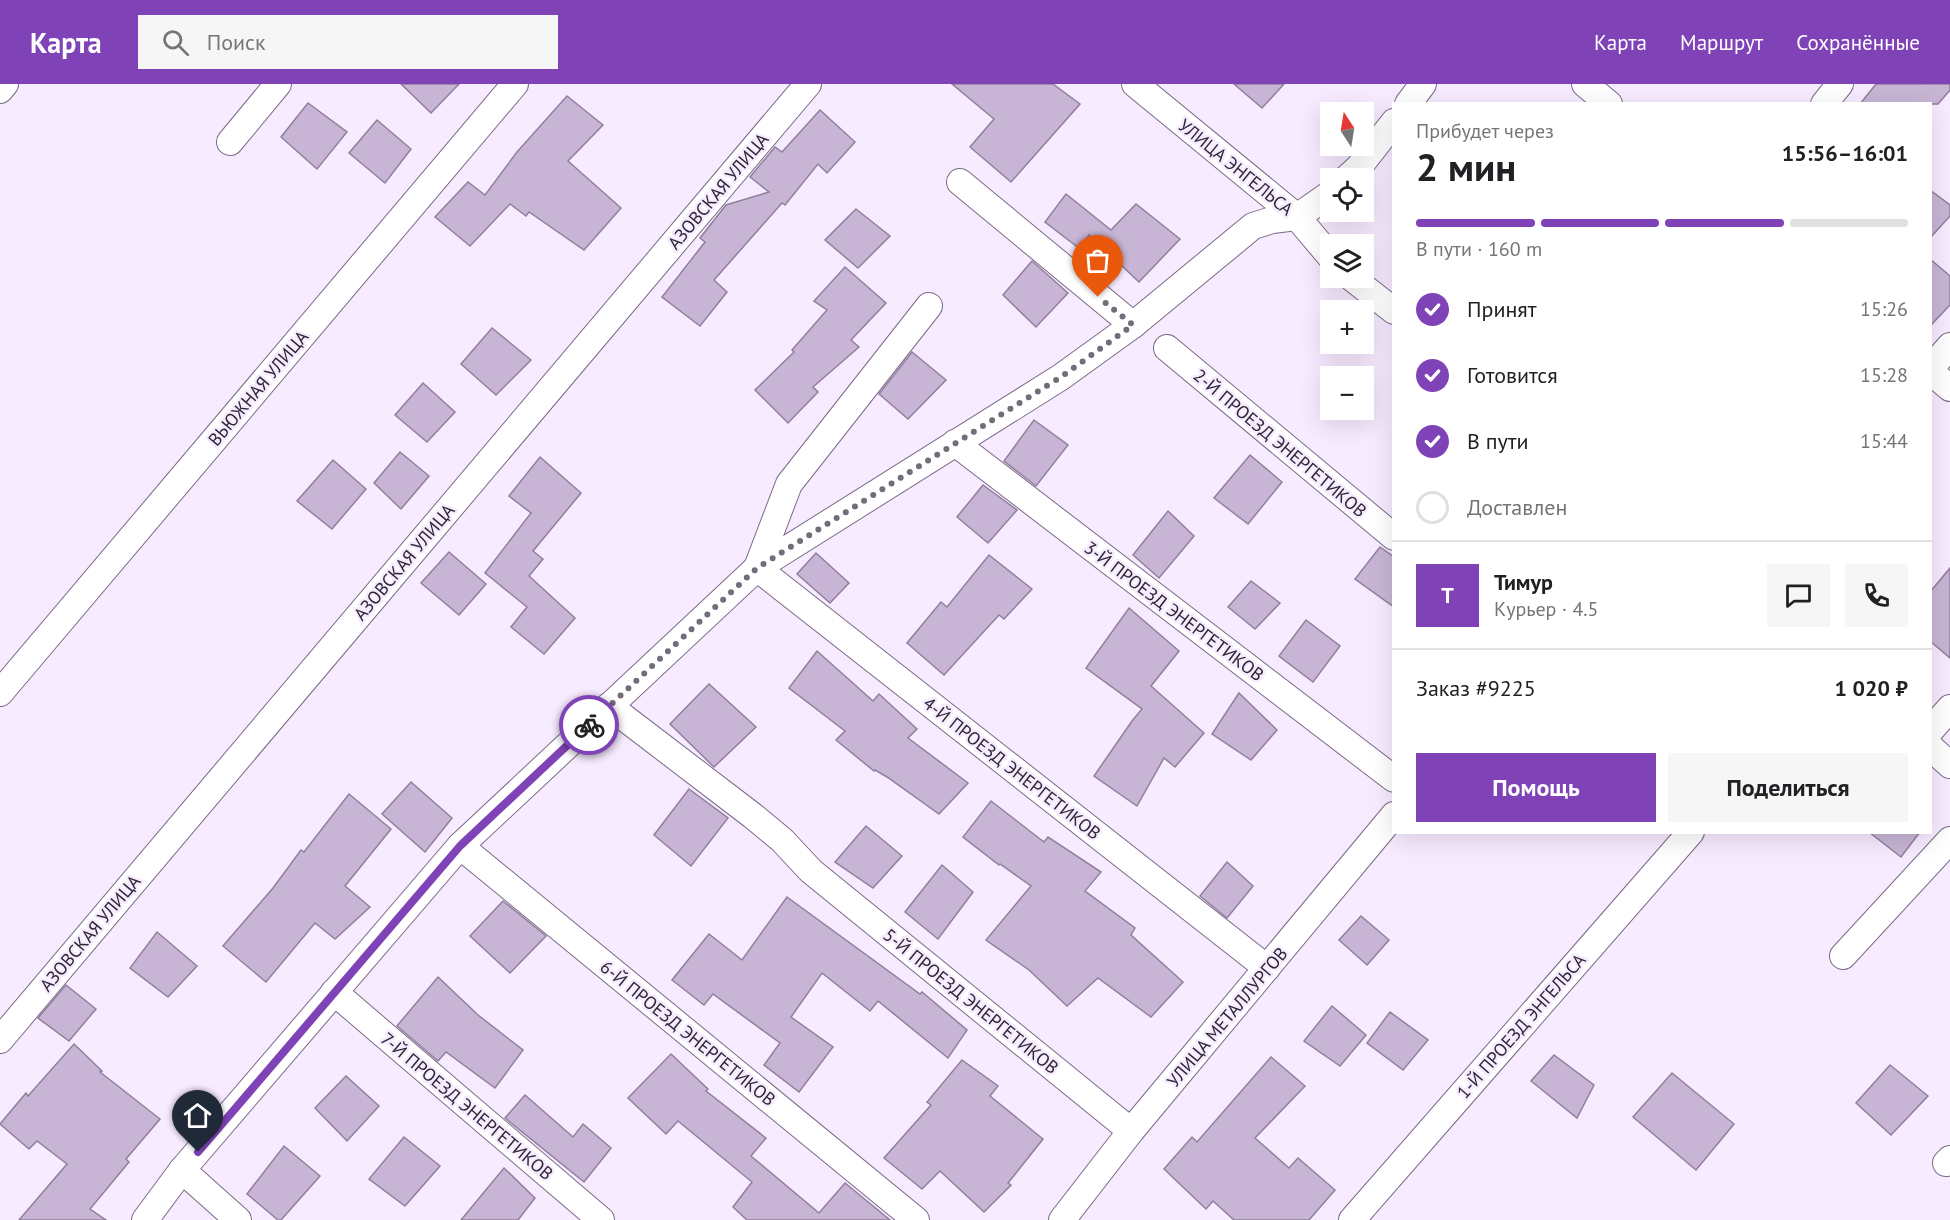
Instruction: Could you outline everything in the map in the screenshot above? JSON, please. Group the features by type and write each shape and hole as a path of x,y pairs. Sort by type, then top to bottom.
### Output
{"street":[{"path":"0,90 5,84"},
{"path":"230,142 278,84"},
{"name":"ВЬЮЖНАЯ УЛИЦА","path":"0,693 515,84"},
{"name":"АЗОВСКАЯ УЛИЦА","path":"0,1040 808,84"},
{"name":"УЛИЦА ЭНГЕЛЬСА","path":"1135,84 1297,217 1320,246"},
{"path":"1410,102 1423,84"},
{"path":"1585,84 1607,102"},
{"path":"1826,102 1840,84"},
{"path":"1358,168 1392,125"},
{"path":"960,182 1133,325"},
{"path":"145,1220 182,1170 460,846 757,568 1061,377 1133,325 1253,226 1272,220 1297,217 1320,201"},
{"path":"1365,288 1392,309"},
{"path":"757,568 789,484 929,306"},
{"path":"1932,368 1950,346"},
{"name":"2-Й ПРОЕЗД ЭНЕРГЕТИКОВ","path":"1167,348 1392,535"},
{"path":"1932,372 1950,388"},
{"name":"3-Й ПРОЕЗД ЭНЕРГЕТИКОВ","path":"956,443 1392,777"},
{"name":"4-Й ПРОЕЗД ЭНЕРГЕТИКОВ","path":"757,568 1267,968"},
{"name":"5-Й ПРОЕЗД ЭНЕРГЕТИКОВ","path":"609,706 753,816 782,840 811,871 1131,1131"},
{"path":"1932,729 1950,708"},
{"path":"1932,749 1950,765"},
{"name":"УЛИЦА МЕТАЛЛУРГОВ","path":"1062,1220 1131,1131 1392,817"},
{"name":"1-Й ПРОЕЗД ЭНГЕЛЬСА","path":"1352,1220 1689,834"},
{"path":"1843,956 1950,840"},
{"name":"6-Й ПРОЕЗД ЭНЕРГЕТИКОВ","path":"460,846 916,1220"},
{"name":"7-Й ПРОЕЗД ЭНЕРГЕТИКОВ","path":"334,992 601,1220"},
{"path":"182,1170 238,1220"}],"building":[{"path":"401,84 459,84 431,113"},
{"path":"952,84 1053,84 1080,104 1011,182 970,147 994,119"},
{"path":"1234,84 1284,84 1262,108"},
{"path":"1876,84 1950,84 1950,90 1938,104 1932,104 1932,102 1862,102"},
{"path":"567,96 603,125 568,161 621,208 584,250 529,212 526,216 510,204 470,246 435,217 468,182 485,195 517,152"},
{"path":"308,103 347,132 317,169 281,137"},
{"path":"820,110 855,142 827,173 818,164 785,205 782,203 714,280 727,292 700,326 662,297 705,242 700,238 726,205 769,192 750,177 775,147 782,152"},
{"path":"377,120 411,149 385,183 349,153"},
{"path":"1932,192 1950,205 1950,216 1932,236"},
{"path":"1066,194 1111,230 1136,204 1180,239 1139,282 1089,235 1080,249 1045,222"},
{"path":"856,209 890,236 858,268 825,240"},
{"path":"1032,261 1068,293 1036,327 1003,295"},
{"path":"1932,261 1950,276 1950,305 1932,324"},
{"path":"845,267 886,303 851,340 859,347 813,387 818,392 788,423 755,390 794,352 792,350 827,310 814,301"},
{"path":"492,328 531,360 496,395 461,364"},
{"path":"912,352 946,380 908,419 879,394"},
{"path":"423,383 455,412 427,442 395,415"},
{"path":"1034,420 1068,445 1036,486 1004,461"},
{"path":"400,452 429,476 401,509 374,483"},
{"path":"1250,455 1282,482 1248,524 1214,498"},
{"path":"540,457 581,493 533,551 543,559 529,576 575,618 544,654 511,627 527,607 485,573 531,513 509,496"},
{"path":"333,460 366,489 332,529 297,501"},
{"path":"983,485 1017,510 988,543 957,517"},
{"path":"1168,511 1194,536 1159,578 1133,555"},
{"path":"1380,547 1392,556 1392,606 1355,579"},
{"path":"449,552 486,584 459,615 421,583"},
{"path":"816,553 849,583 830,603 797,574"},
{"path":"989,555 1032,589 1004,619 999,615 944,675 907,643 941,602 947,607"},
{"path":"1950,568 1950,658 1932,643 1932,590"},
{"path":"1251,581 1280,603 1255,629 1228,607"},
{"path":"1129,608 1179,651 1151,686 1204,733 1175,767 1164,758 1137,806 1094,776 1142,709 1086,668"},
{"path":"1306,620 1340,646 1313,682 1279,656"},
{"path":"817,651 873,701 879,694 917,729 908,738 968,783 939,814 887,777 874,771 836,740 845,731 789,688"},
{"path":"709,684 756,727 714,767 670,724"},
{"path":"1239,693 1277,730 1251,760 1212,734"},
{"path":"411,782 452,818 425,852 382,814"},
{"path":"689,789 728,818 691,866 654,835"},
{"path":"349,794 391,829 345,886 370,907 335,939 315,923 266,982 223,946 273,888 301,850 304,852"},
{"path":"991,801 1044,842 1048,837 1101,872 1085,891 1135,928 1131,935 1183,982 1151,1017 1098,978 1067,1006 1029,970 986,940 1031,886 963,837"},
{"path":"866,826 902,856 873,888 835,862"},
{"path":"1872,834 1918,834 1901,857"},
{"path":"1227,862 1253,886 1227,918 1200,896"},
{"path":"942,865 973,892 938,939 905,912"},
{"path":"787,897 920,994 922,992 967,1030 948,1058 878,1001 870,1011 822,973 791,1017 833,1047 799,1092 764,1065 780,1043 713,994 704,1005 672,980 709,934 742,960"},
{"path":"503,901 546,936 510,973 470,936"},
{"path":"1361,916 1389,940 1367,965 1339,940"},
{"path":"157,932 197,966 168,997 130,968"},
{"path":"438,977 478,1015 523,1050 495,1088 446,1052 438,1061 397,1026"},
{"path":"66,985 96,1009 69,1041 38,1018"},
{"path":"1332,1006 1366,1035 1340,1066 1304,1041"},
{"path":"1390,1012 1428,1040 1403,1070 1367,1043"},
{"path":"74,1044 102,1071 100,1072 160,1119 126,1159 129,1162 90,1209 106,1220 19,1220 67,1164 37,1141 29,1149 0,1124 26,1093 28,1096"},
{"path":"671,1054 708,1089 706,1091 766,1138 751,1156 819,1213 845,1183 890,1220 747,1220 733,1207 752,1182 678,1121 666,1134 628,1098"},
{"path":"1554,1055 1594,1085 1577,1118 1531,1081"},
{"path":"1271,1057 1305,1086 1255,1138 1289,1168 1298,1158 1335,1190 1309,1220 1234,1220 1213,1201 1206,1209 1164,1169 1192,1137 1197,1142"},
{"path":"962,1060 998,1086 990,1096 1043,1139 1008,1183 1011,1185 984,1212 940,1171 922,1189 884,1158 931,1105 927,1102"},
{"path":"1890,1065 1928,1096 1891,1135 1856,1103"},
{"path":"1672,1073 1734,1124 1696,1170 1633,1117"},
{"path":"346,1076 379,1106 347,1141 315,1108"},
{"path":"525,1095 573,1137 583,1124 611,1148 584,1182 505,1118"},
{"path":"404,1137 440,1166 405,1206 369,1179"},
{"path":"284,1146 320,1176 281,1220 278,1220 247,1194"},
{"path":"504,1168 535,1198 518,1220 461,1220"}],"way so far":[{"path":"589,725 757,568 1061,377 1133,325 1098,297"}],"route":[{"path":"198,1152 460,846 589,725"}]}
